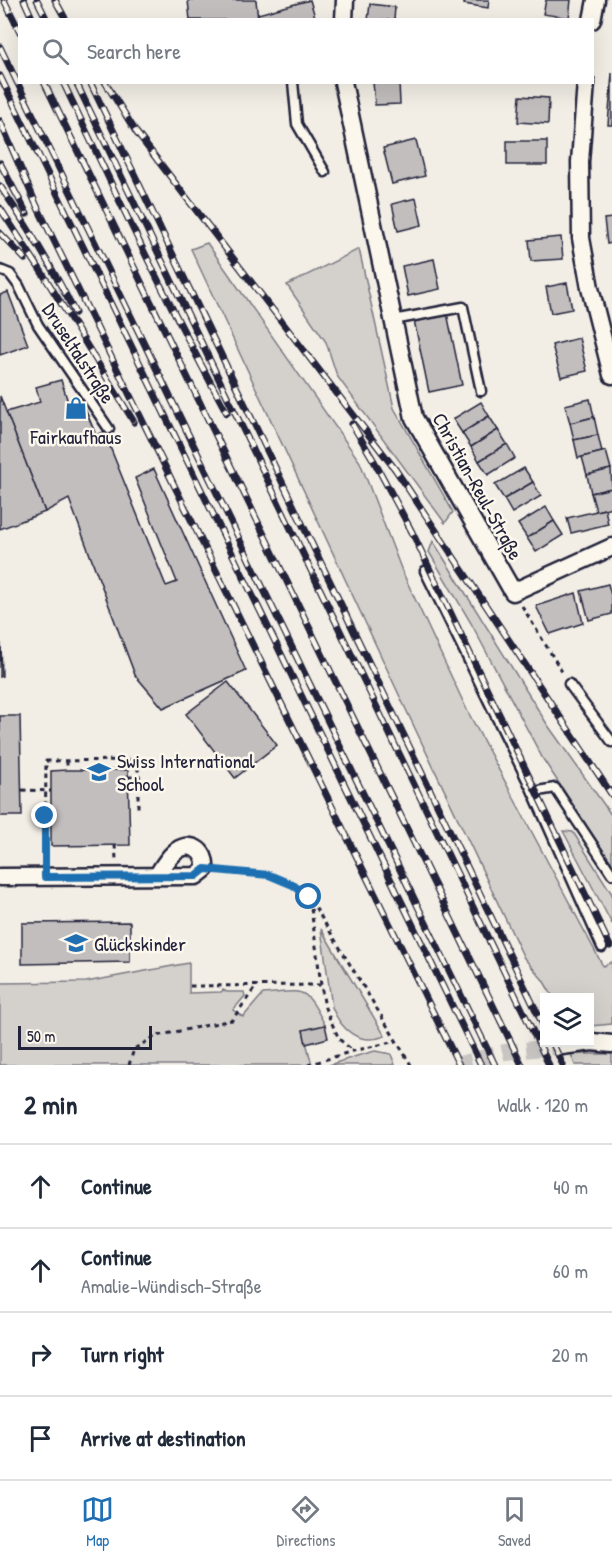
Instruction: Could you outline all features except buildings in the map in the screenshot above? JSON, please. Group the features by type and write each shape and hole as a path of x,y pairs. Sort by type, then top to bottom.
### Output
{"street":[{"path":"592,18 596,0"},
{"name":"Christian-Reul-Straße","path":"343,84 414,418 513,592"},
{"path":"586,84 580,162 581,238 590,288 612,375"},
{"path":"513,592 612,547"},
{"path":"0,877 196,876 205,869 206,860 198,849 185,847 175,851 157,876"},
{"path":"594,1042 612,1044"}],"lane":[{"path":"293,84 297,124 325,172"},
{"name":"Druseltalstraße","path":"0,270 10,274 19,286 38,326 109,429"},
{"path":"393,320 463,307 481,391"},
{"path":"424,571 533,792 602,947"},
{"path":"569,684 612,742"},
{"path":"533,792 555,788 612,874"}],"path":[{"name":"Christian-Reul-Straße","path":"513,592 569,684"},
{"path":"45,877 46,761 138,760 138,812"},
{"path":"67,761 67,770"},
{"path":"128,777 139,777"},
{"path":"21,790 51,791"},
{"path":"116,845 116,859"},
{"path":"205,869 269,875 293,885 309,897 411,1065"},
{"path":"309,897 325,1008 339,1039 353,1051"},
{"path":"129,1065 134,1049 156,1036 232,1020 257,985"},
{"path":"190,986 321,985"},
{"path":"308,1065 396,1041"}],"shaded area":[{"path":"207,243 360,462 402,571 467,710 603,966 612,962 612,1024 594,1026 594,993 551,993 524,958 191,249"},
{"path":"359,249 394,408 453,512 445,523 337,376 326,342 287,285"},
{"path":"433,541 547,724 612,816 612,864 543,759 471,623 429,552"},
{"path":"563,831 573,832 612,894 612,924"},
{"path":"321,929 385,1036 376,1039 359,1037 340,1023 332,1007"},
{"path":"189,963 189,993 221,992 223,990 244,992 245,996 233,1010 243,1017 263,994 296,992 307,997 325,1025 303,1030 312,1065 0,1065 0,983 86,982"},
{"path":"375,1051 391,1054 395,1065 329,1065 357,1056"},
{"path":"571,1054 612,1054 612,1065 575,1065"}],"tunnel":[{"path":"456,1065 505,1052 552,1047"}],"railway":[{"path":"4,0 18,28"},
{"path":"24,0 32,18"},
{"path":"37,0 46,18"},
{"path":"55,0 65,18"},
{"path":"0,47 495,1065"},
{"path":"0,76 481,1065"},
{"path":"45,84 522,1065"},
{"path":"64,84 163,290 227,413"},
{"path":"77,84 549,1065"},
{"path":"91,84 540,1019"},
{"path":"106,84 136,132 395,469 612,795"},
{"path":"0,121 36,204 459,1065"},
{"path":"0,163 27,214"},
{"path":"0,186 40,248 75,313"},
{"path":"0,208 134,422"},
{"path":"0,233 25,259"},
{"path":"352,424 412,532 610,946"},
{"path":"554,1047 563,1065"}],"place":[{"name":"Fairkaufhaus","path":"76,408"},
{"name":"Swiss International School","path":"99,772"},
{"name":"Glückskinder","path":"76,943"}],"route":[{"path":"45,816 45,877 196,876 205,869 269,875 293,885 309,897"}]}
